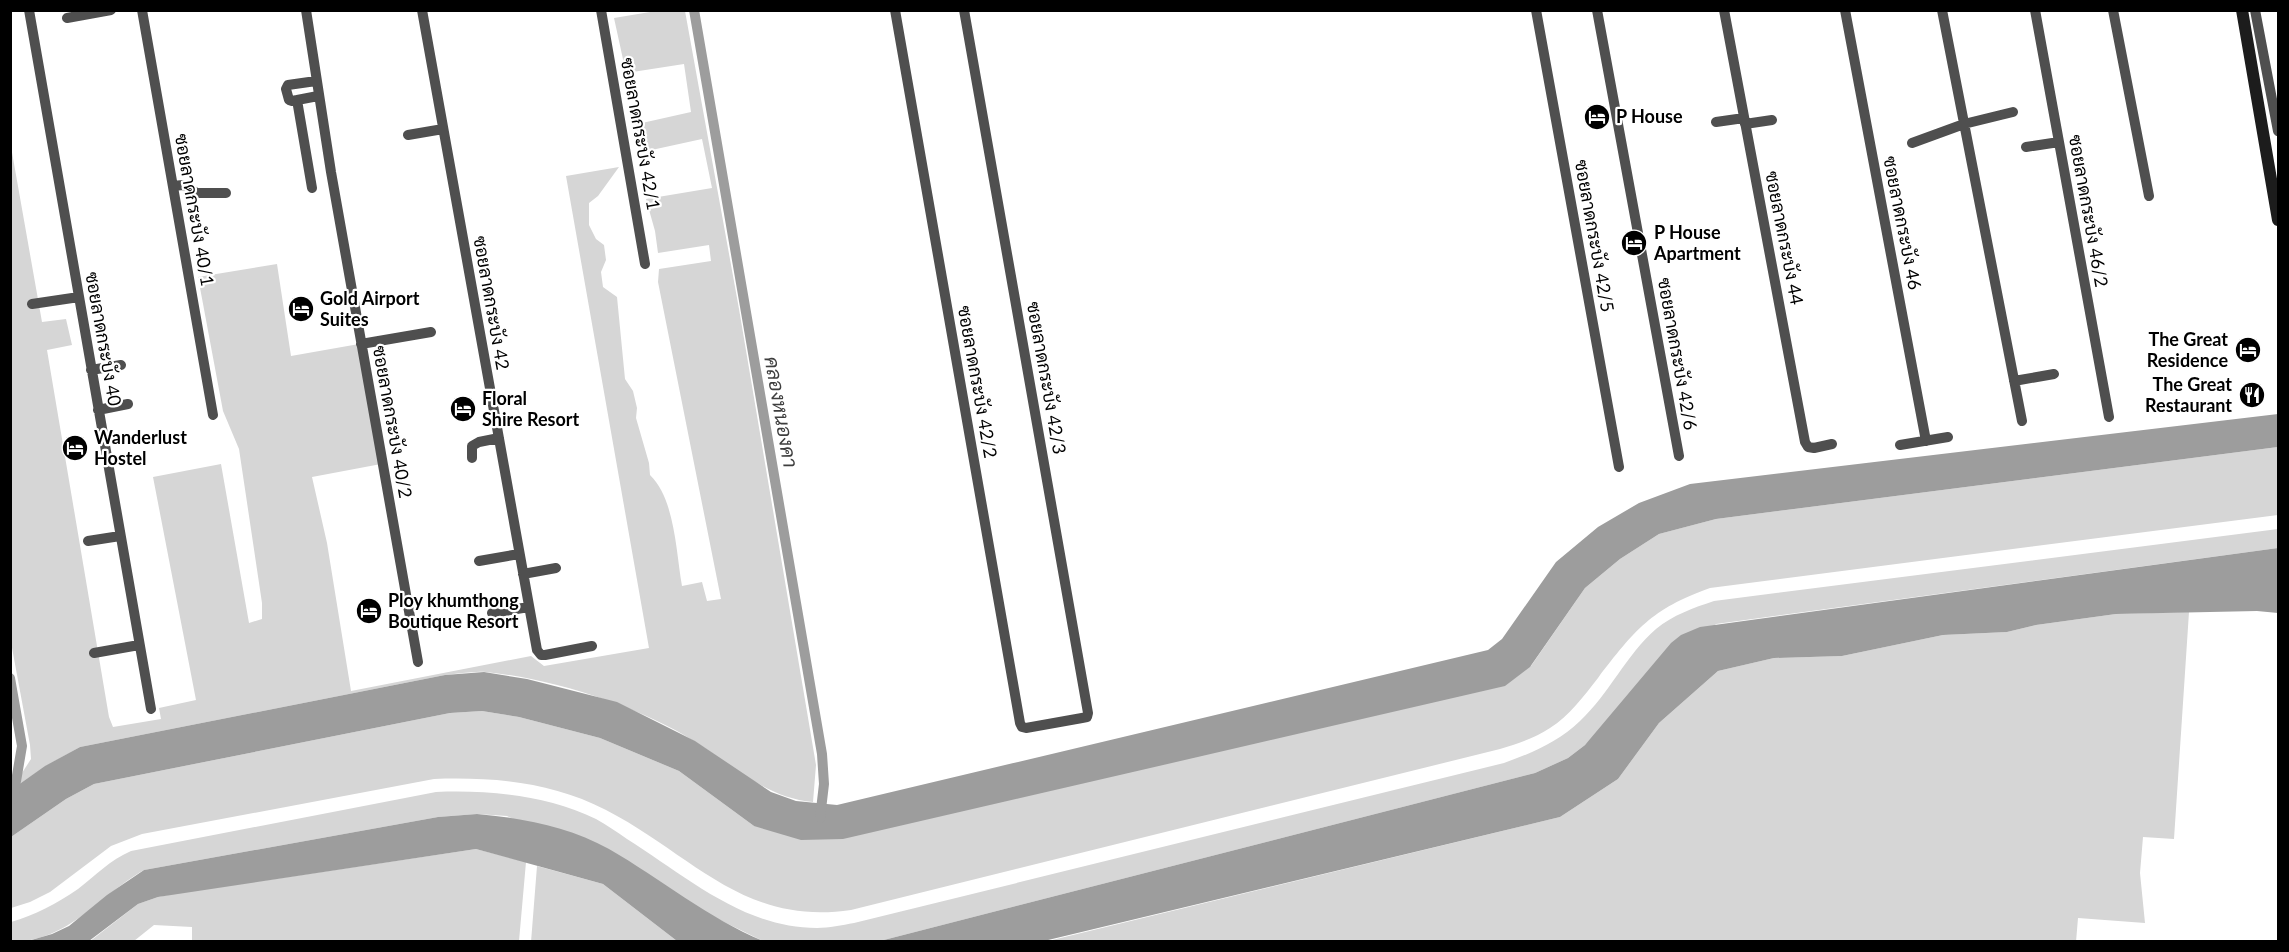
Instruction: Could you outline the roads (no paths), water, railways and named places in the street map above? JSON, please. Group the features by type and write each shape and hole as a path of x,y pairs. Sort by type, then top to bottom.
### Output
{"street":[{"name":"ซอยลาดกระบัง 40","path":"29,10 151,709"},
{"path":"67,18 111,10"},
{"name":"ซอยลาดกระบัง 40/1","path":"142,10 213,415"},
{"name":"ซอยลาดกระบัง 40/2","path":"306,10 318,96 418,662"},
{"name":"ซอยลาดกระบัง 42","path":"422,10 537,650 541,655 592,646"},
{"name":"ซอยลาดกระบัง 42/1","path":"601,10 645,264"},
{"name":"ซอยลาดกระบัง 42/2","path":"895,10 1020,723 1026,728 1054,723"},
{"name":"ซอยลาดกระบัง 42/3","path":"964,10 1088,713 1087,717 1054,723"},
{"name":"ซอยลาดกระบัง 42/5","path":"1536,10 1619,467"},
{"name":"ซอยลาดกระบัง 42/6","path":"1597,10 1679,456"},
{"name":"ซอยลาดกระบัง 44","path":"1724,10 1805,442 1808,447 1814,448 1832,444"},
{"name":"ซอยลาดกระบัง 46","path":"1845,10 1926,441"},
{"path":"1942,10 2022,422"},
{"name":"ซอยลาดกระบัง 46/2","path":"2035,10 2109,417"},
{"path":"2113,10 2149,196"},
{"path":"2242,10 2278,220"},
{"path":"2255,10 2278,131"},
{"path":"316,81 286,87 289,100 318,96"},
{"path":"297,100 312,188"},
{"path":"1912,143 1964,124 2013,112"},
{"path":"1716,122 1772,120"},
{"path":"408,135 443,129"},
{"path":"2026,147 2059,142"},
{"path":"173,186 183,185 203,194 226,193"},
{"path":"32,304 79,297"},
{"path":"362,344 431,332"},
{"path":"91,370 121,365"},
{"path":"2014,381 2054,374"},
{"path":"98,410 128,404"},
{"path":"1900,445 1948,437"},
{"path":"472,458 472,446 479,442 499,438"},
{"path":"88,541 120,536"},
{"path":"479,561 519,554"},
{"path":"523,574 556,568"},
{"path":"492,613 529,607"},
{"path":"94,653 139,645"}],"waterway":[{"name":"คลองหนองคา","path":"694,10 822,754 824,784 820,818"},
{"path":"10,678 22,746 13,799"}],"place":[{"name":"P House","path":"1597,117"},
{"name":"P House Apartment","path":"1634,243"},
{"name":"Gold Airport Suites","path":"301,309"},
{"name":"The Great Residence","path":"2248,350"},
{"name":"The Great Restaurant","path":"2252,395"},
{"name":"Floral Shire Resort","path":"463,409"},
{"name":"Wanderlust Hostel","path":"75,448"},
{"name":"Ploy khumthong Boutique Resort","path":"369,611"}]}
